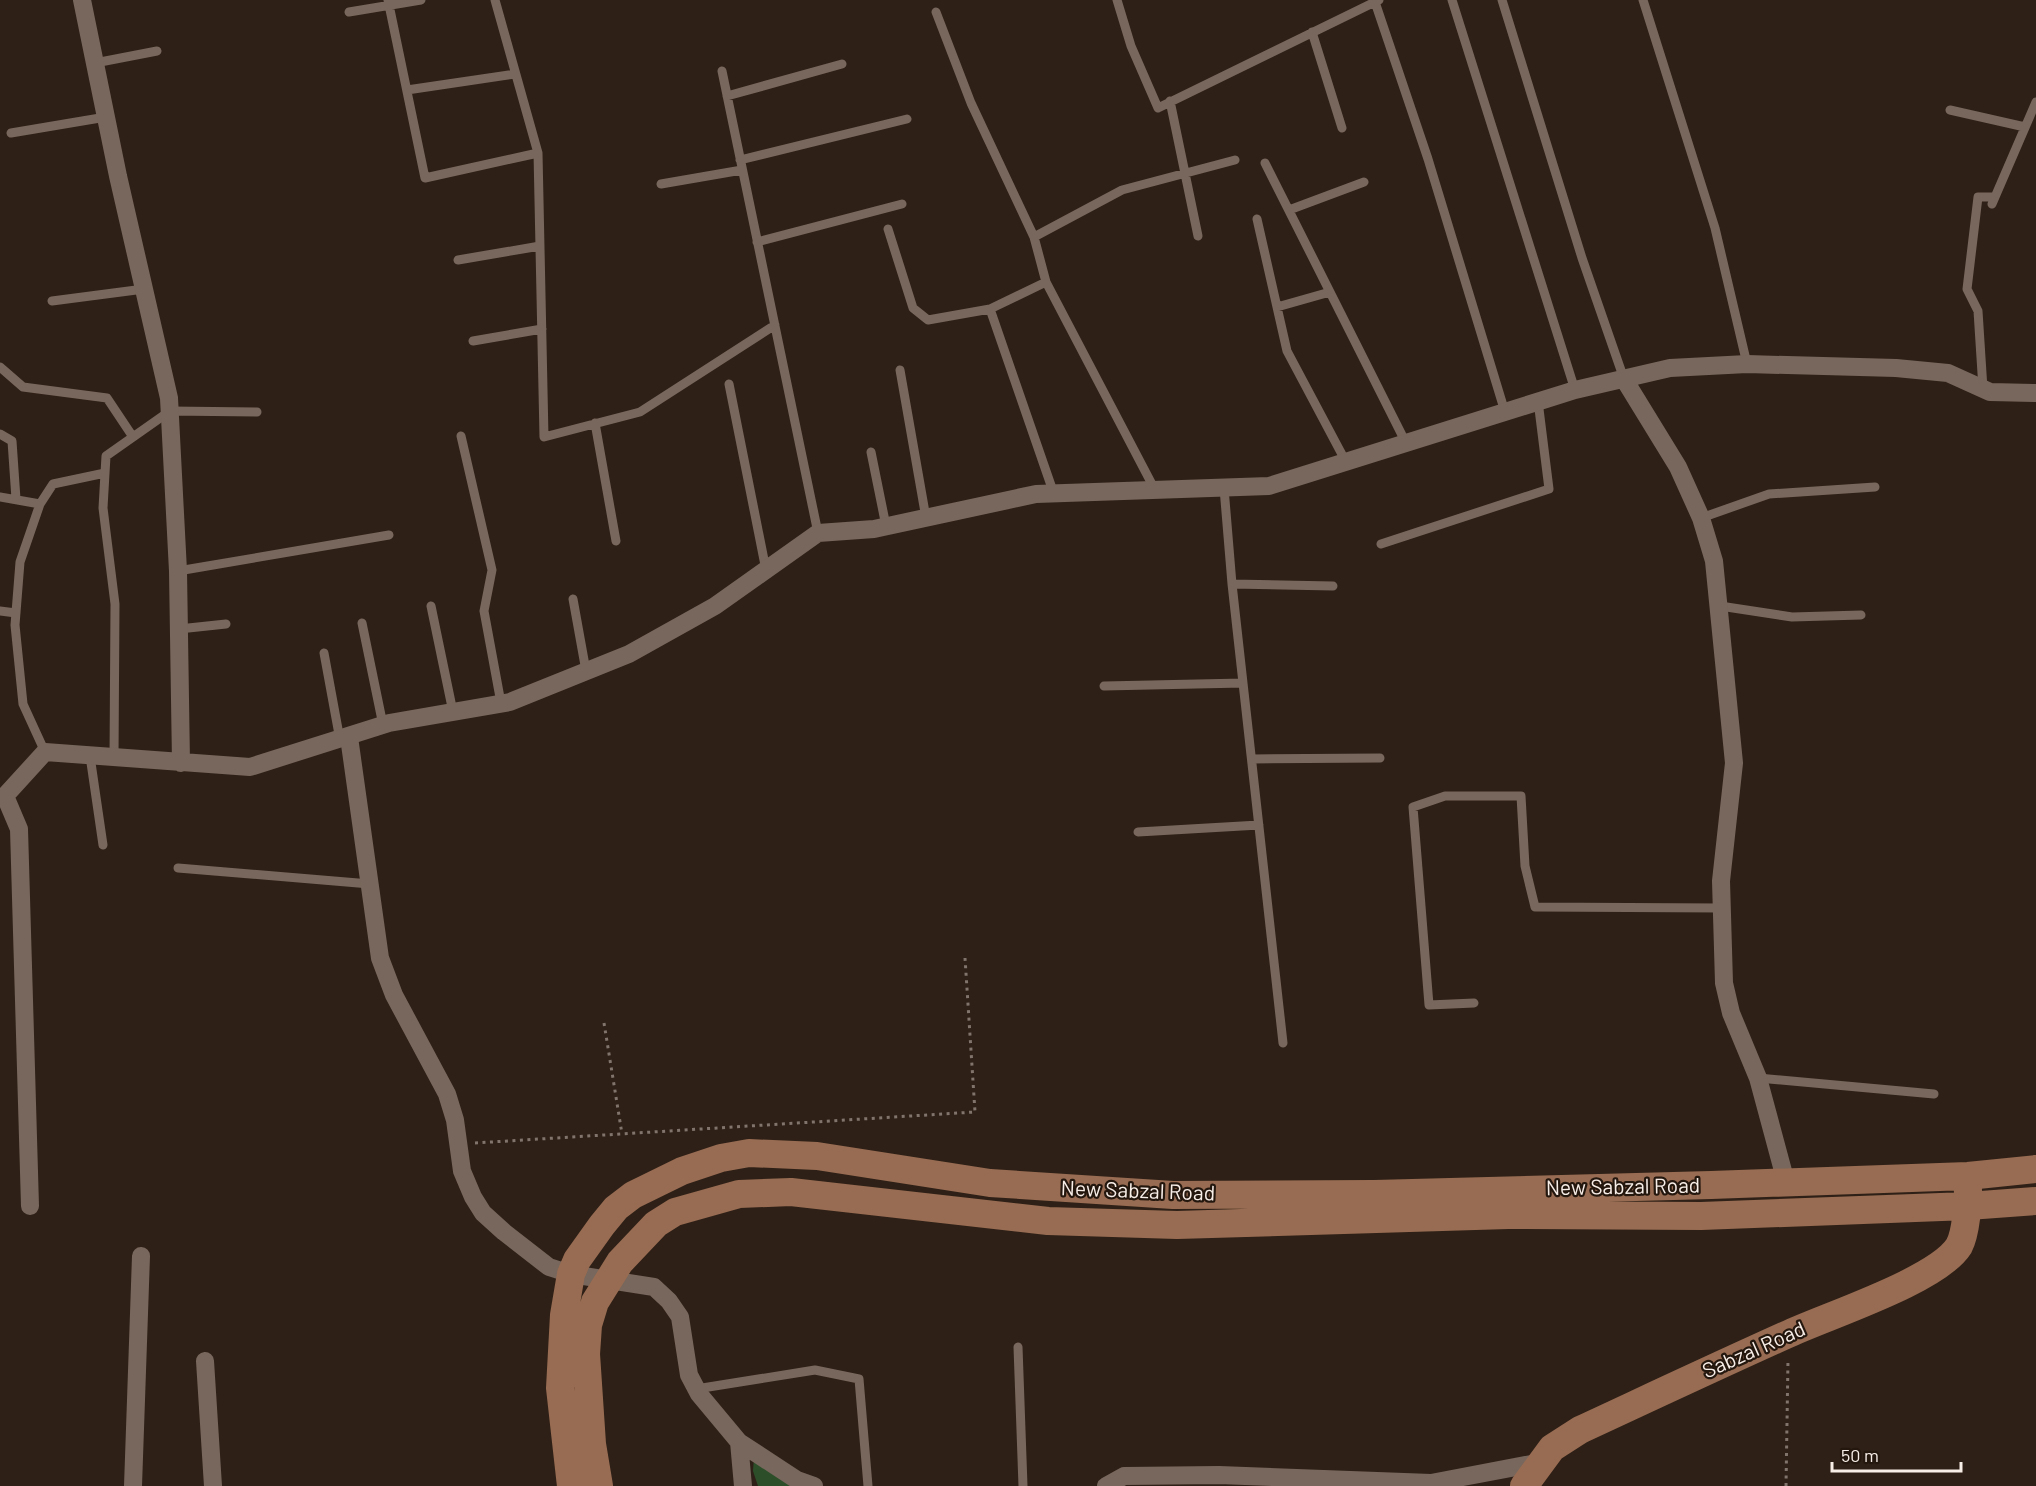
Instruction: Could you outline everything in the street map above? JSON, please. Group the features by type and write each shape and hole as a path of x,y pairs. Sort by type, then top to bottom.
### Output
{"main road":[{"name":"New Sabzal Road","path":"572,1486 560,1388 564,1315 571,1274 577,1260 616,1208 633,1195 682,1171 721,1158 749,1153 817,1156 990,1183 1173,1195 1374,1194 1968,1176"},
{"path":"1968,1176 2036,1169"},
{"name":"Sabzal Road","path":"1524,1486 1552,1448 1580,1430 1788,1334 1905,1284 1938,1266 1959,1246 1968,1206 1968,1176"},
{"name":"New Sabzal Road","path":"599,1486 592,1444 586,1354 588,1325 595,1302 608,1279 636,1243 656,1224 675,1212 712,1199 756,1193 826,1194 1048,1221 1177,1225 1508,1215 1701,1216 1968,1206"},
{"path":"1968,1206 2036,1201"}],"street":[{"path":"82,0 170,411 178,571 182,763"},
{"path":"30,1206 19,829 2,795 45,752 250,767 383,725 501,703 629,654 715,606 818,533 886,526 1036,494 1269,486 1575,390 1670,368 1747,364 1906,369 1948,373 1990,392 2036,393"},
{"path":"1624,379 1678,467 1701,518 1714,561 1734,763 1724,846 1721,908 1724,983 1731,1013 1758,1078 1786,1182"},
{"path":"345,738 380,958 394,995 447,1094 455,1120 462,1171 473,1197 483,1212 549,1267 571,1274 654,1287 669,1300 680,1317 689,1375 696,1389 739,1442 797,1480 814,1486"},
{"path":"133,1486 141,1256"},
{"path":"205,1361 213,1486"},
{"path":"739,1442 743,1486"},
{"path":"1106,1486 1124,1476 1220,1474 1431,1483 1542,1462"}],"lane":[{"path":"350,12 388,3 421,0"},
{"path":"495,0 538,153 544,437 640,412 775,325"},
{"path":"1117,0 1131,46 1158,108 1377,1 1432,171 1505,412"},
{"path":"1354,0 1358,10"},
{"path":"1452,0 1575,390"},
{"path":"1502,0 1582,258 1624,379"},
{"path":"1643,0 1715,228 1747,364"},
{"path":"388,3 425,178 538,153"},
{"path":"936,12 971,103 1034,237 1046,282 1155,490"},
{"path":"1312,32 1342,128"},
{"path":"95,63 157,51"},
{"path":"727,96 842,64"},
{"path":"722,71 818,533"},
{"path":"406,90 515,74"},
{"path":"1170,101 1198,236"},
{"path":"1983,389 1978,310 1967,289 1978,197 1993,200 2036,102"},
{"path":"1950,110 2025,127"},
{"path":"11,133 106,117"},
{"path":"661,184 741,165 907,119"},
{"path":"1034,237 1122,190 1235,160"},
{"path":"1265,163 1406,443"},
{"path":"1289,210 1364,182"},
{"path":"757,242 902,204"},
{"path":"1257,219 1287,351 1346,462"},
{"path":"888,229 913,308 928,320 990,309 1046,282"},
{"path":"458,260 540,246"},
{"path":"52,301 144,289"},
{"path":"1277,307 1330,292"},
{"path":"990,309 1054,494"},
{"path":"472,341 542,329"},
{"path":"0,367 23,387 106,399 133,437"},
{"path":"900,370 926,518"},
{"path":"729,384 766,570"},
{"path":"1381,544 1549,489 1538,401"},
{"path":"114,758 115,604 103,508 106,456 170,411 257,412"},
{"path":"595,423 616,541"},
{"path":"0,434 12,441 16,499"},
{"path":"461,436 492,570 484,612 501,703"},
{"path":"871,452 886,526"},
{"path":"45,752 23,704 15,625 20,562 40,504 53,484 105,473"},
{"path":"1701,518 1769,494 1875,487"},
{"path":"1224,488 1232,584 1283,1043"},
{"path":"0,497 40,504"},
{"path":"178,571 389,535"},
{"path":"1232,584 1333,586"},
{"path":"573,599 586,671"},
{"path":"431,606 453,712"},
{"path":"1720,606 1792,616 1860,615"},
{"path":"0,611 16,613"},
{"path":"362,623 383,725"},
{"path":"179,629 226,624"},
{"path":"324,653 345,738"},
{"path":"1104,686 1243,683"},
{"path":"90,756 103,845"},
{"path":"1251,759 1380,758"},
{"path":"1474,1002 1429,1005 1413,807 1445,796 1521,796 1525,866 1535,907 1721,908"},
{"path":"1138,832 1259,825"},
{"path":"178,868 370,884"},
{"path":"1758,1078 1934,1094"},
{"path":"1018,1347 1023,1486"},
{"path":"696,1389 815,1370 859,1378 868,1486"}],"path":[{"path":"457,1144 975,1112 965,958"},
{"path":"604,1023 622,1134"},
{"path":"1786,1486 1788,1334"}],"green space":[{"path":"754,1458 797,1486 758,1486 753,1471"}]}
